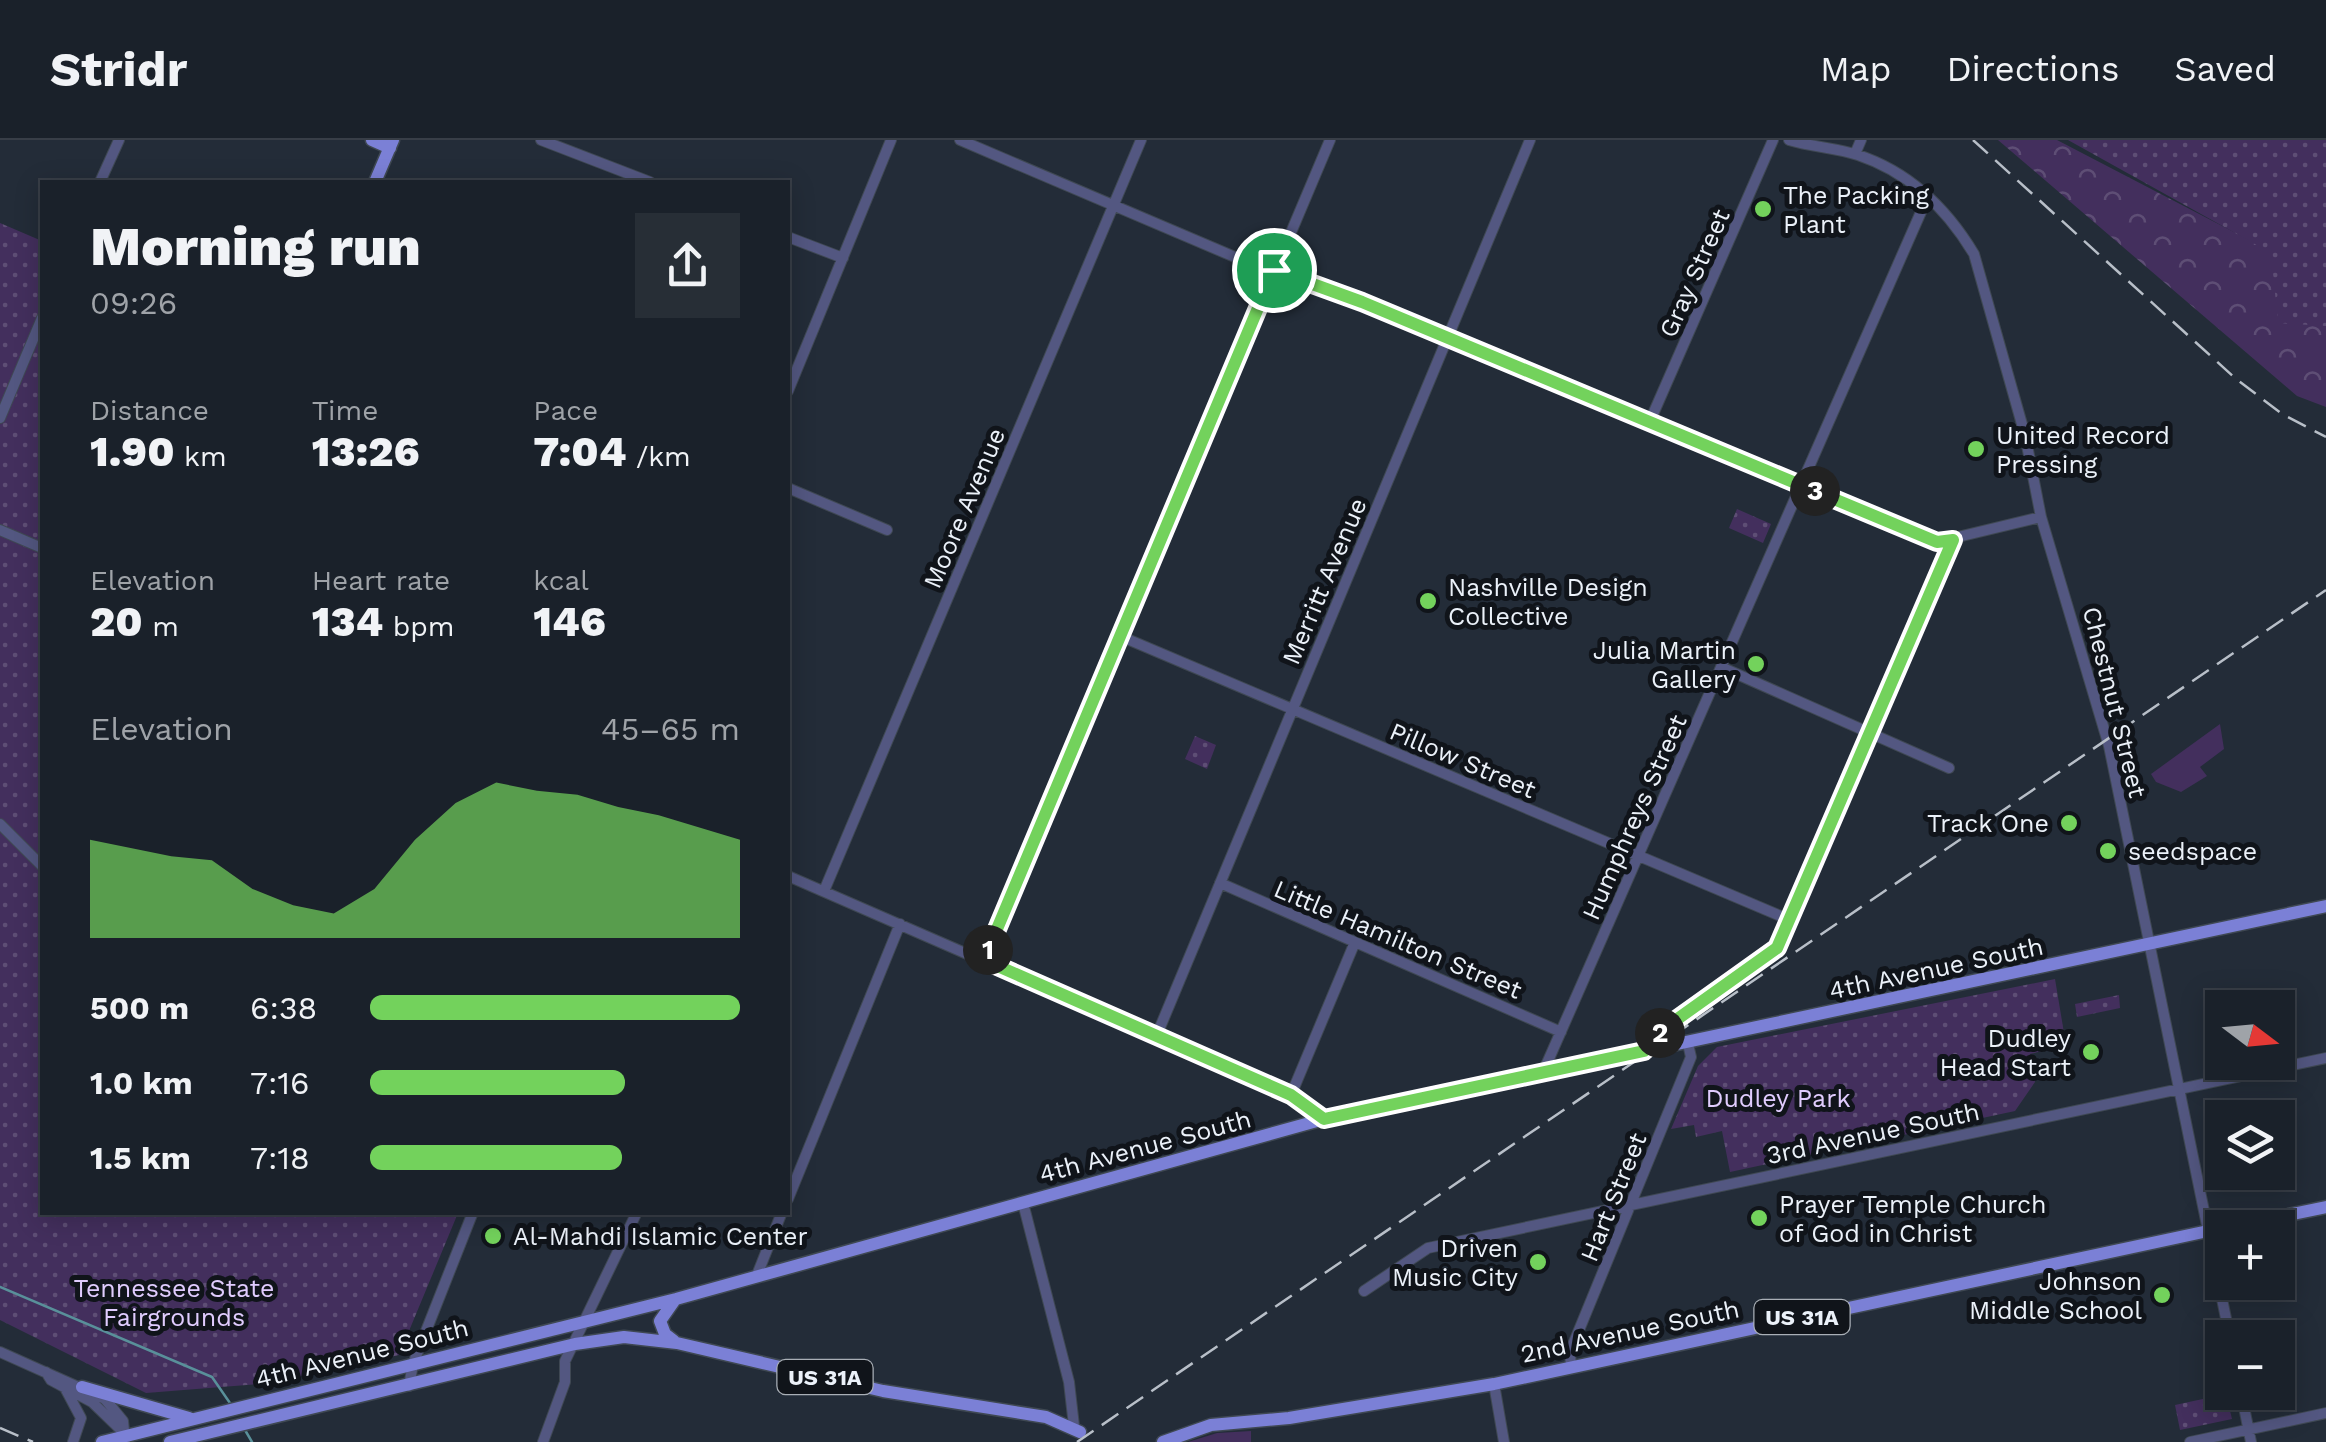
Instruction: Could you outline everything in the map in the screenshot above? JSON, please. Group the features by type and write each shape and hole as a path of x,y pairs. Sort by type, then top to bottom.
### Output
{"main road":[{"path":"372,140 391,144 376,180"},
{"name":"4th Avenue South","path":"102,1442 676,1300 1324,1119 2326,906"},
{"name":"2nd Avenue South","path":"2295,1213 2326,1207"},
{"name":"2nd Avenue South","path":"1163,1442 1211,1426 1289,1418 1494,1384 2205,1233"},
{"path":"676,1300 660,1321 665,1334 677,1343"},
{"name":"US 31A","path":"575,1344 624,1337 677,1343 884,1391 1046,1417 1077,1429"},
{"name":"4th Avenue South","path":"170,1442 575,1344"},
{"path":"82,1387 192,1419"}],"street":[{"path":"101,180 119,140"},
{"path":"541,140 645,180"},
{"path":"790,386 891,140"},
{"path":"960,140 1937,542 2041,516"},
{"name":"Moore Avenue","path":"824,891 1141,140"},
{"path":"984,960 1330,140"},
{"name":"Merritt Avenue","path":"1156,1037 1530,140"},
{"name":"Gray Street","path":"1650,422 1773,140"},
{"name":"Chestnut Street","path":"1789,140 1855,154 1902,176 1928,196 1958,228 1974,254 2025,435 2041,516 2108,746 2205,1218"},
{"path":"1855,154 1861,140"},
{"name":"Humphreys Street","path":"1544,1070 1928,196"},
{"path":"790,237 843,258"},
{"path":"0,418 40,323"},
{"path":"790,489 887,530"},
{"path":"0,530 40,547"},
{"path":"1644,1051 1662,1030 1771,955 1872,735 1953,540"},
{"name":"Pillow Street","path":"1120,636 1790,920"},
{"path":"1722,667 1949,768"},
{"path":"0,824 40,864"},
{"path":"790,877 1291,1095 1324,1119"},
{"name":"Little Hamilton Street","path":"1220,883 1560,1032"},
{"path":"790,1194 900,924"},
{"path":"1291,1095 1355,942"},
{"name":"Hart Street","path":"1571,1366 1570,1352 1690,1057 1688,1044"},
{"name":"3rd Avenue South","path":"1364,1291 1428,1248 2326,1058"},
{"path":"1023,1203 1069,1382 1077,1429"},
{"path":"409,1386 413,1364 472,1215"},
{"path":"543,1442 565,1382 566,1361 636,1215"},
{"path":"757,1275 781,1215"},
{"path":"0,1352 82,1387 118,1411 124,1436"},
{"path":"46,1372 92,1402 124,1436"},
{"path":"1494,1384 1504,1442"},
{"path":"65,1387 81,1418 73,1442"},
{"path":"2245,1410 2250,1436"},
{"path":"2190,1442 2250,1436 2326,1413"}],"green space":[{"path":"1998,140 2057,140 2326,280 2326,407 2297,396"},
{"path":"2068,140 2326,140 2326,326 2278,323 2271,253"},
{"name":"Tennessee State Fairgrounds","path":"0,223 40,240 40,1215 457,1215 399,1355 270,1383 146,1393 0,1320"},
{"path":"1737,509 1771,524 1763,543 1729,528"},
{"path":"2220,724 2224,749 2200,767 2207,776 2181,792 2156,782 2151,774"},
{"path":"1195,736 1216,745 1207,769 1185,759"},
{"name":"Dudley Park","path":"2055,979 2066,1045 2030,1054 2035,1082 2015,1111 1730,1172 1722,1131 1696,1137 1694,1125 1671,1129 1698,1066 1717,1047"},
{"path":"2119,995 2120,1008 2077,1017 2075,1004"},
{"path":"2205,1399 2205,1410 2230,1410 2232,1419 2180,1430 2175,1405"},
{"path":"1251,1431 1251,1442 1188,1442 1217,1433"}],"waterway":[{"path":"0,1287 212,1377 232,1406"},
{"path":"245,1430 252,1442"}],"railway":[{"path":"1973,140 2235,378 2282,414 2326,437"},
{"path":"1077,1442 2326,590"},
{"path":"0,1428 33,1442"}],"place":[{"name":"The Packing Plant","path":"1763,209"},
{"name":"United Record Pressing","path":"1976,449"},
{"name":"Nashville Design Collective","path":"1428,601"},
{"name":"Julia Martin Gallery","path":"1756,664"},
{"name":"Track One","path":"2069,823"},
{"name":"seedspace","path":"2108,851"},
{"name":"Dudley Head Start","path":"2091,1052"},
{"name":"Prayer Temple Church of God in Christ","path":"1759,1218"},
{"name":"Al-Mahdi Islamic Center","path":"493,1236"},
{"name":"Driven Music City","path":"1538,1262"},
{"name":"Johnson Middle School","path":"2162,1295"}],"route":[{"path":"1274,270 1362,302 1937,542 1953,540 1777,948 1662,1030 1644,1051 1324,1119 1291,1095 984,960 1274,270"}]}
